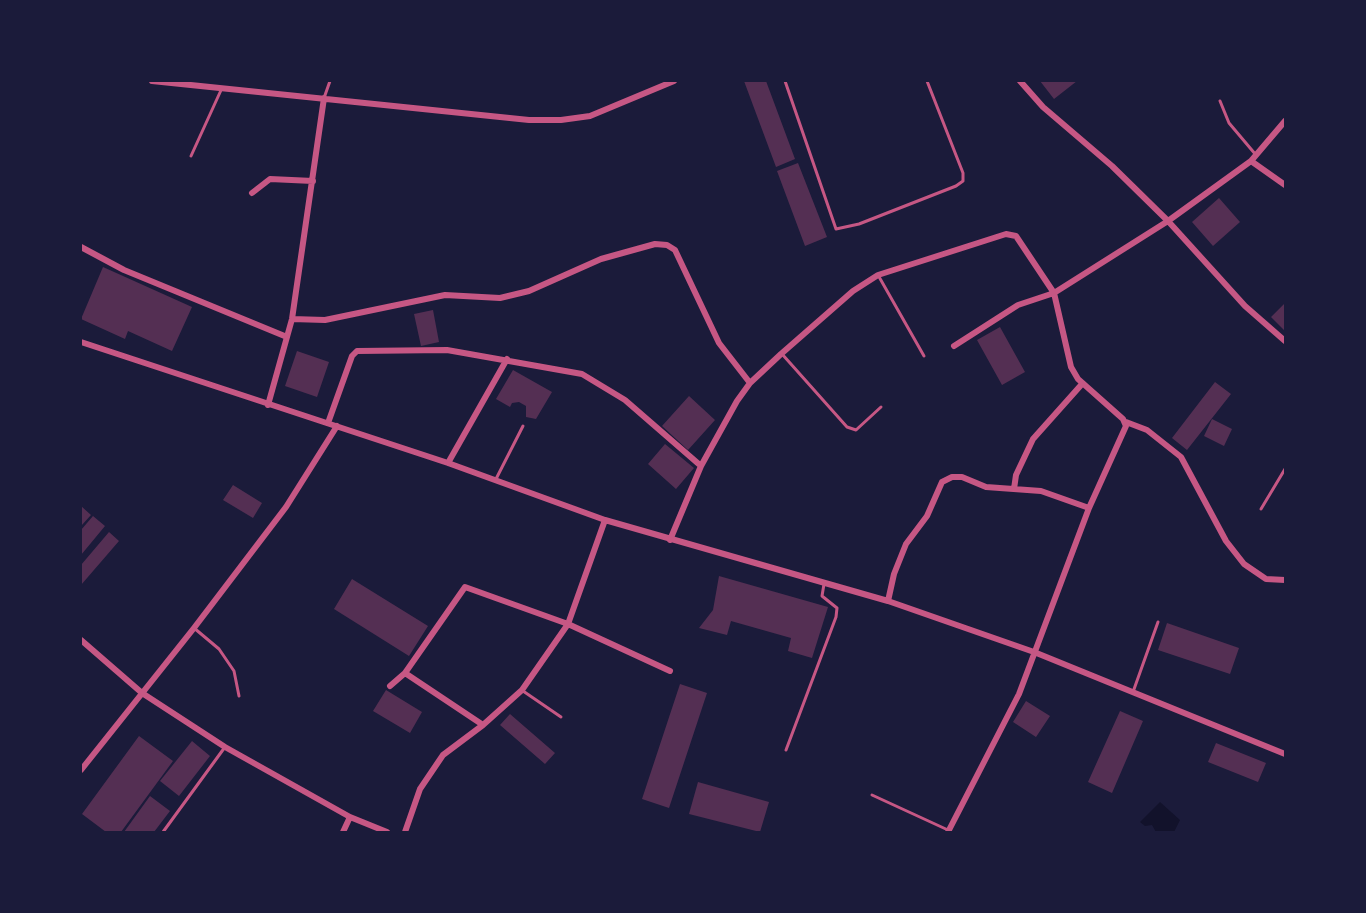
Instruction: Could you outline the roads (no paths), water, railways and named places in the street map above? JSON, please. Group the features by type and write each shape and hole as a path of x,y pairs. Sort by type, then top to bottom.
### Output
{"street":[{"path":"152,81 223,86 517,118 561,120 590,116 673,81"},
{"path":"1020,81 1043,108 1112,166 1168,221 1245,306 1285,341"},
{"path":"268,405 292,319 324,98"},
{"path":"954,346 1018,305 1054,292 1168,221 1251,161 1285,121"},
{"path":"1251,161 1285,185"},
{"path":"252,194 270,180 313,181"},
{"path":"670,540 700,466 737,401 750,383 781,354 854,291 878,275 1011,234 1016,236 1054,292 1071,367 1083,384 1126,422 1147,430 1181,457 1226,541 1244,564 1266,579 1285,580"},
{"path":"292,319 325,320 445,295 500,298 529,291 601,259 655,244 667,245 675,250 719,343 750,383"},
{"path":"81,247 124,270 287,337"},
{"path":"81,342 337,426 605,520 888,601 1034,652 1285,754"},
{"path":"328,423 352,356 357,351 447,350 582,374 625,400 700,466"},
{"path":"448,464 507,359"},
{"path":"1014,489 1017,475 1033,439 1083,384"},
{"path":"948,831 1019,694 1089,508 1126,422"},
{"path":"81,770 194,628 286,507 337,426"},
{"path":"888,601 894,574 906,544 927,516 942,482 952,477 962,477 986,487 1041,491 1089,508"},
{"path":"405,832 426,778 443,755 483,725 522,690 568,624 605,520"},
{"path":"390,687 405,673 465,587 568,624 670,671"},
{"path":"81,651 83,642 142,693 225,747 350,817 387,832"},
{"path":"405,673 483,725"},
{"path":"343,832 350,817"}],"lane":[{"path":"324,98 330,81"},
{"path":"785,81 836,230 859,224 956,186 963,181 963,173 927,81"},
{"path":"191,156 223,86"},
{"path":"1220,101 1229,123 1256,155"},
{"path":"878,275 902,321 924,356"},
{"path":"781,354 847,427 856,430 881,407"},
{"path":"495,481 523,426"},
{"path":"1261,509 1285,469"},
{"path":"786,750 837,616 837,608 822,596 825,582"},
{"path":"1133,692 1158,622"},
{"path":"194,628 219,649 234,671 239,696"},
{"path":"522,690 561,717"},
{"path":"163,832 225,747"},
{"path":"872,795 948,831"}]}
